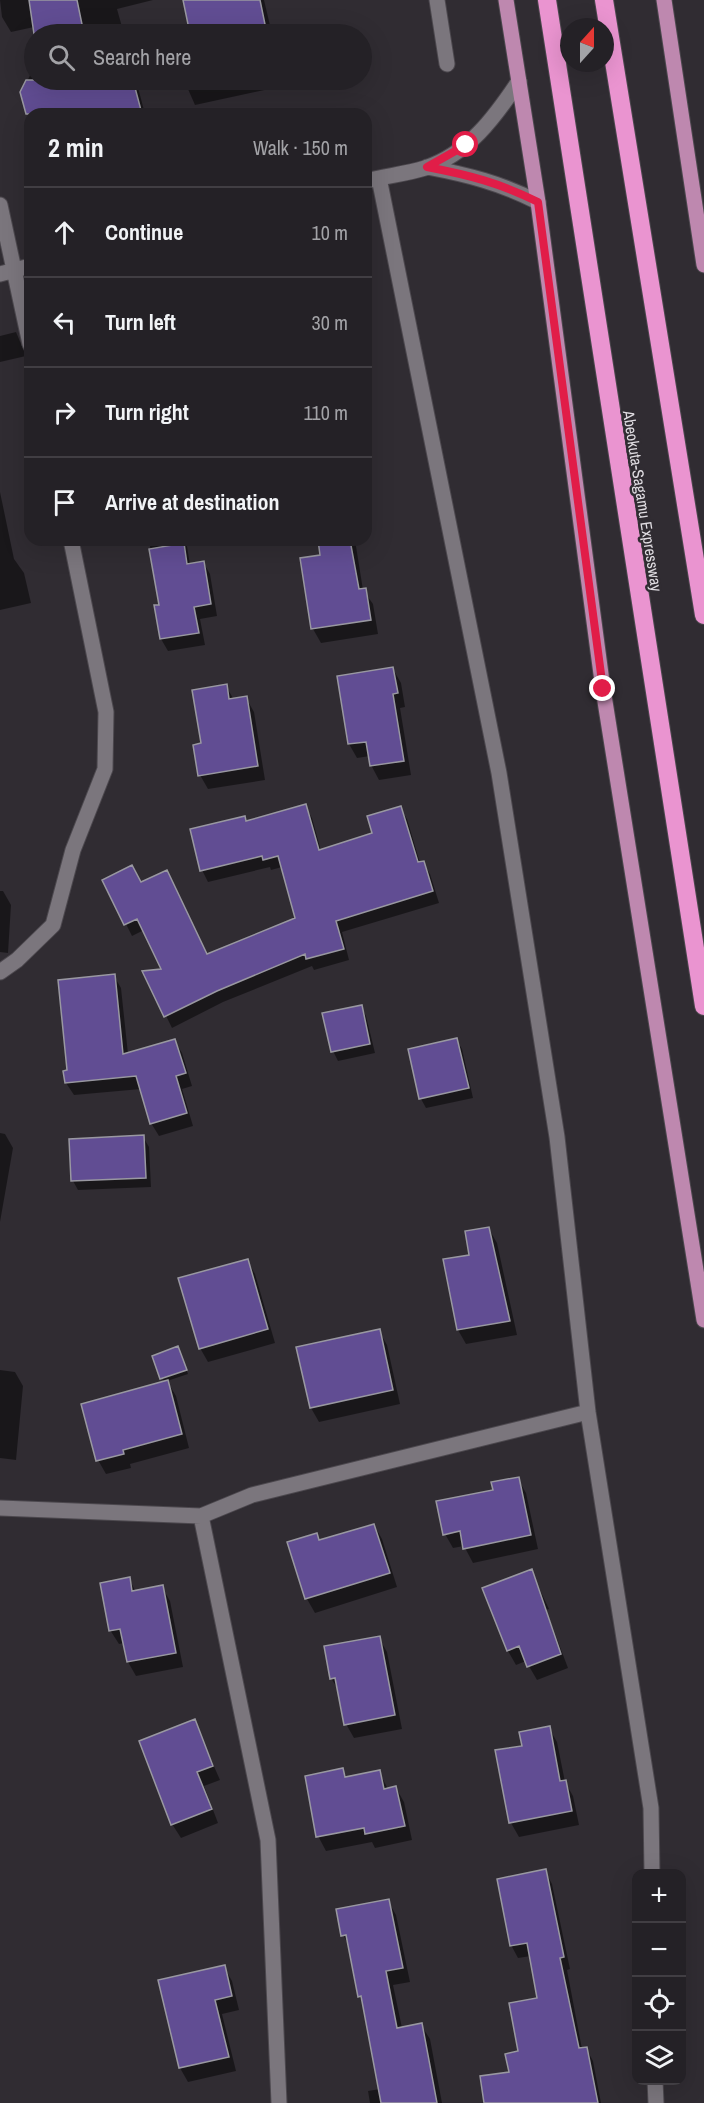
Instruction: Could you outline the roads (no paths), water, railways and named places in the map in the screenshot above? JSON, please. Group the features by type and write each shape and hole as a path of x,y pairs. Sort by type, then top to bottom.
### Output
{"highway":[{"name":"Abeokuta-Sagamu Expressway","path":"547,0 704,1006"},
{"path":"604,0 704,615"}],"main road":[{"path":"506,0 538,202 603,689 704,1320"},
{"path":"664,0 704,265"}],"street":[{"path":"437,0 447,64"},
{"path":"519,81 492,121 466,145 427,167 373,179 499,773 557,1137 588,1412 651,1808 652,1869"},
{"path":"427,167 476,176 509,187 538,202"},
{"path":"0,205 24,314"},
{"path":"0,972 17,960 53,925 73,850 105,769 106,712 71,546"},
{"path":"0,1508 201,1516 252,1495 588,1412"},
{"path":"201,1516 268,1840 279,2103"},
{"path":"655,2085 656,2103"}]}
